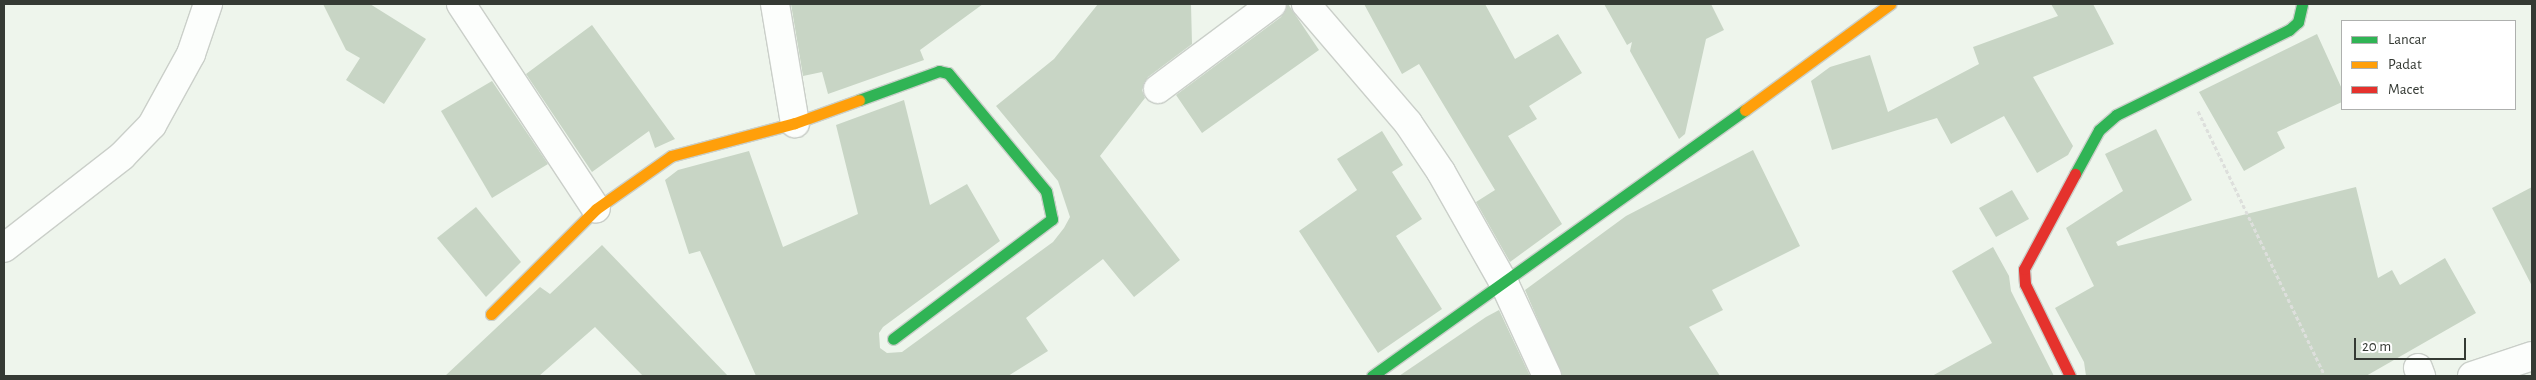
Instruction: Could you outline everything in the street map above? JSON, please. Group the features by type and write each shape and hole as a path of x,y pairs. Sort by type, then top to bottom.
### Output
{"street":[{"path":"4,248 122,156 152,125 191,54 208,4"},
{"path":"461,4 596,209"},
{"path":"775,4 795,123"},
{"path":"1158,89 1272,4"},
{"path":"1306,4 1408,123 1505,285 1547,376"},
{"path":"1372,376 1505,285 1890,4"},
{"path":"2070,376 2070,368 2025,284 2028,256 2055,218 2099,130 2116,115 2289,30 2298,22 2302,4"},
{"path":"491,314 596,209 671,156 795,123 939,71 948,72 1046,191 1052,219 1044,229 893,339"},
{"path":"2472,376 2532,356"}],"path":[{"path":"2184,81 2324,376"}],"building":[{"path":"323,4 370,4 426,39 384,104 346,80 360,58 346,50"},
{"path":"791,4 983,4 920,50 924,60 828,94 822,72 803,76"},
{"path":"1098,4 1191,4 1192,44 1148,77 1142,90 1145,98 1100,156 1180,260 1134,297 1103,259 1026,318 1048,351 1008,376 756,376 700,251 689,254 665,180 678,170 749,151 783,247 858,214 836,125 904,100 930,205 967,184 1000,241 883,327 879,333 880,348 887,353 902,352 1053,242 1064,228 1070,217 1058,181 996,106 1054,59"},
{"path":"1288,4 1319,50 1202,133 1176,95 1281,17"},
{"path":"1364,4 1485,4 1515,59 1558,34 1582,73 1529,106 1537,119 1508,136 1562,224 1510,262 1476,202 1495,190 1419,64 1402,74"},
{"path":"1604,4 1711,4 1724,30 1706,39 1685,134 1679,139 1630,51 1632,42 1627,45"},
{"path":"2051,4 2093,4 2114,44 2033,77 2073,146 2068,155 2037,173 2004,116 1951,144 1937,118 1832,150 1811,81 1830,67 1870,55 1888,112 1979,64 1973,47 2058,16"},
{"path":"592,25 675,139 655,148 649,131 592,172 526,74"},
{"path":"2317,34 2341,87 2341,102 2277,132 2285,148 2244,171 2199,92"},
{"path":"492,81 548,164 492,198 441,111"},
{"path":"2156,129 2192,200 2116,242 2118,246 2356,187 2378,278 2392,270 2400,285 2445,258 2476,313 2366,376 2086,376 2084,362 2055,308 2094,286 2066,228 2123,191 2105,154"},
{"path":"1382,131 1403,165 1392,172 1422,219 1396,236 1442,309 1378,353 1299,231 1357,190 1337,159"},
{"path":"1753,150 1800,246 1712,290 1723,310 1689,327 1720,376 1562,376 1525,290 1626,216"},
{"path":"2532,187 2532,286 2492,208"},
{"path":"2012,190 2029,219 1996,237 1979,208"},
{"path":"476,207 521,262 486,297 437,238"},
{"path":"602,245 728,376 643,376 595,327 539,376 445,376 540,287 550,294"},
{"path":"1993,247 2009,276 2011,291 2054,376 1932,376 1992,343 1952,271"},
{"path":"1499,310 1530,376 1399,376 1486,317"}],"traffic: fast":[{"path":"2075,174 2099,130 2116,115 2289,30 2298,22 2302,4"},
{"path":"859,100 939,71 948,73 1046,191 1052,219 893,339"},
{"path":"1372,376 1745,110"}],"traffic: slow":[{"path":"1745,110 1890,4"},
{"path":"491,314 596,209 671,156 795,123 859,100"}],"traffic: jam":[{"path":"2070,376 2025,284 2024,269 2075,174"}]}
